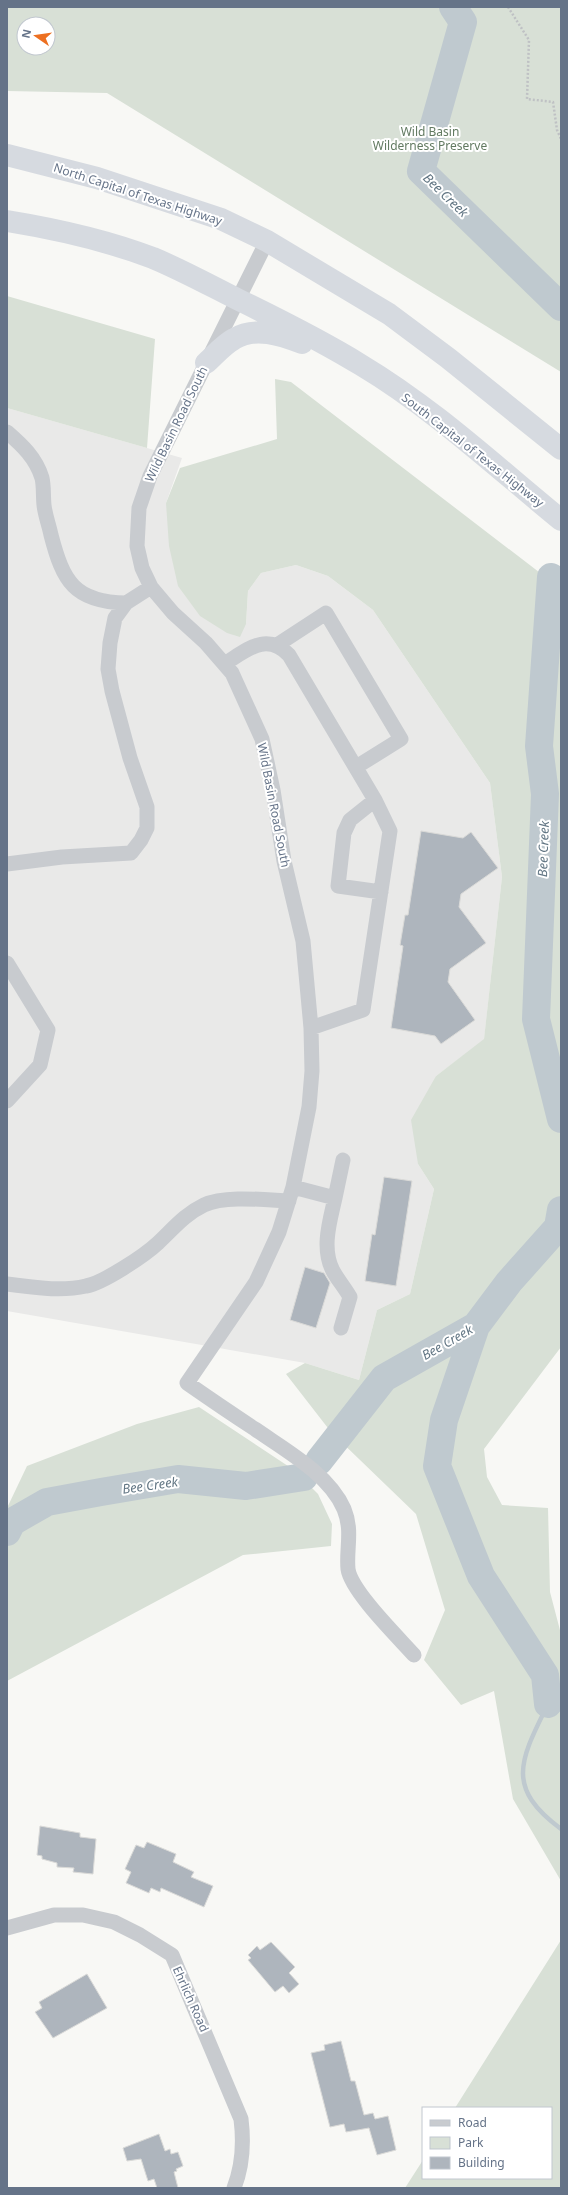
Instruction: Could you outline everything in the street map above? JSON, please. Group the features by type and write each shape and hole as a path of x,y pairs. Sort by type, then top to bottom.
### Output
{"highway":[{"name":"North Capital of Texas Highway","path":"7,155 97,178 221,219 267,241"},
{"path":"7,220 42,226 108,243 153,258 238,299"},
{"path":"267,241 389,314 448,358 561,449"},
{"name":"South Capital of Texas Highway","path":"238,299 361,365 447,426 561,520"},
{"path":"206,363 234,339 256,332 283,336 361,365"}],"street":[{"name":"Wild Basin Road South","path":"267,241 150,476 139,508 137,546 142,568 151,588 173,613 206,643 232,673 262,739 273,790 284,861 303,941 311,1028 312,1071 310,1107 293,1187 279,1232 256,1282 187,1383 301,1460 333,1493 344,1509 348,1526 350,1543 348,1569 351,1579 359,1592 414,1655"},
{"path":"7,432 28,450 42,478 44,506 55,549 60,567 70,584 86,595 106,603 126,603"},
{"path":"7,864 62,857 131,853 142,840 147,828 147,807 127,750 108,669 115,618 126,603 151,588"},
{"path":"277,645 326,613 401,739 356,767"},
{"path":"224,664 260,643 277,645 289,654 375,800 390,831 363,1010 311,1028"},
{"path":"375,800 350,820 344,833 338,886 380,892"},
{"path":"7,963 48,1030 40,1065 7,1101"},
{"path":"341,1328 350,1297 332,1270 327,1252 329,1227 343,1160"},
{"path":"293,1187 335,1198"},
{"path":"7,1284 44,1289 86,1286 124,1268 157,1244 181,1219 206,1204 235,1200 289,1201"},
{"name":"Ehrlich Road","path":"7,1928 54,1915 83,1915 114,1922 140,1934 172,1955 241,2119 244,2144 239,2176 234,2188"}],"path":[{"path":"508,7 529,40 527,99 553,102 557,130 561,139"}],"shaded area":[{"path":"7,408 182,458 166,503 246,624 248,591 261,573 296,565 328,576 373,610 490,783 502,877 484,1040 436,1076 418,1164 434,1189 410,1294 377,1310 359,1380 305,1363 7,1311"}],"green space":[{"name":"Wild Basin Wilderness Preserve","path":"7,7 561,7 561,372 107,93 7,91"},
{"path":"7,296 155,339 147,448 7,408"},
{"path":"275,379 291,382 561,589 561,1347 484,1449 487,1477 502,1505 548,1508 550,1592 561,1634 561,1881 513,1799 494,1691 461,1705 424,1660 445,1610 416,1514 331,1432 286,1374 305,1363 359,1380 377,1310 410,1294 434,1189 418,1164 411,1120 436,1076 484,1039 502,877 490,783 373,610 328,576 296,565 261,573 248,591 246,624 240,637 227,633 200,616 178,586 169,546 166,503 180,468 277,439"},
{"path":"199,1407 294,1470 318,1494 332,1524 331,1546 243,1555 7,1681 7,1508 27,1466 137,1424"},
{"path":"561,1940 561,2188 405,2188 422,2162 422,2179 552,2179 552,2107 456,2107"}],"building":[{"path":"421,831 463,838 471,832 498,868 461,894 459,907 486,943 450,969 448,982 475,1020 441,1044 435,1036 391,1028 403,946 400,945 405,915 408,915"},
{"path":"384,1177 412,1181 396,1286 365,1281 372,1234 375,1235"},
{"path":"305,1267 324,1273 330,1283 316,1328 290,1320"},
{"path":"40,1826 80,1833 80,1837 96,1839 93,1874 73,1872 74,1868 57,1867 57,1863 42,1859 42,1856 37,1855"},
{"path":"147,1842 176,1854 173,1862 194,1872 191,1877 213,1886 204,1907 161,1888 160,1892 151,1888 149,1893 126,1883 131,1872 125,1869 136,1845 144,1848"},
{"path":"271,1942 295,1967 289,1973 299,1984 289,1993 283,1986 275,1992 248,1960 251,1958 248,1955 257,1946 260,1950"},
{"path":"87,1974 107,2008 53,2038 35,2012 42,2008 39,2002"},
{"path":"341,2041 351,2081 355,2081 364,2115 373,2113 375,2119 388,2116 396,2150 377,2155 369,2128 346,2132 344,2124 330,2127 311,2053 325,2050 324,2045"},
{"path":"159,2134 165,2151 170,2149 171,2154 178,2152 183,2166 176,2169 177,2171 174,2172 178,2188 157,2188 154,2179 148,2181 141,2159 127,2161 123,2148"}],"waterway":[{"name":"Bee Creek","path":"453,7 463,22 421,171 561,307"},
{"name":"Bee Creek","path":"551,577 539,746 545,794 536,1019 561,1119"},
{"name":"Bee Creek","path":"319,1461 384,1378 476,1326 509,1282 558,1227 561,1210"},
{"path":"476,1326 444,1420 437,1466 481,1576 545,1675 548,1704"},
{"name":"Bee Creek","path":"7,1532 12,1522 47,1502 178,1479 246,1486 304,1477"},
{"path":"545,1675 561,1710"},
{"path":"548,1704 538,1723 525,1757 523,1771 525,1785 531,1799 543,1814 561,1829"}]}
